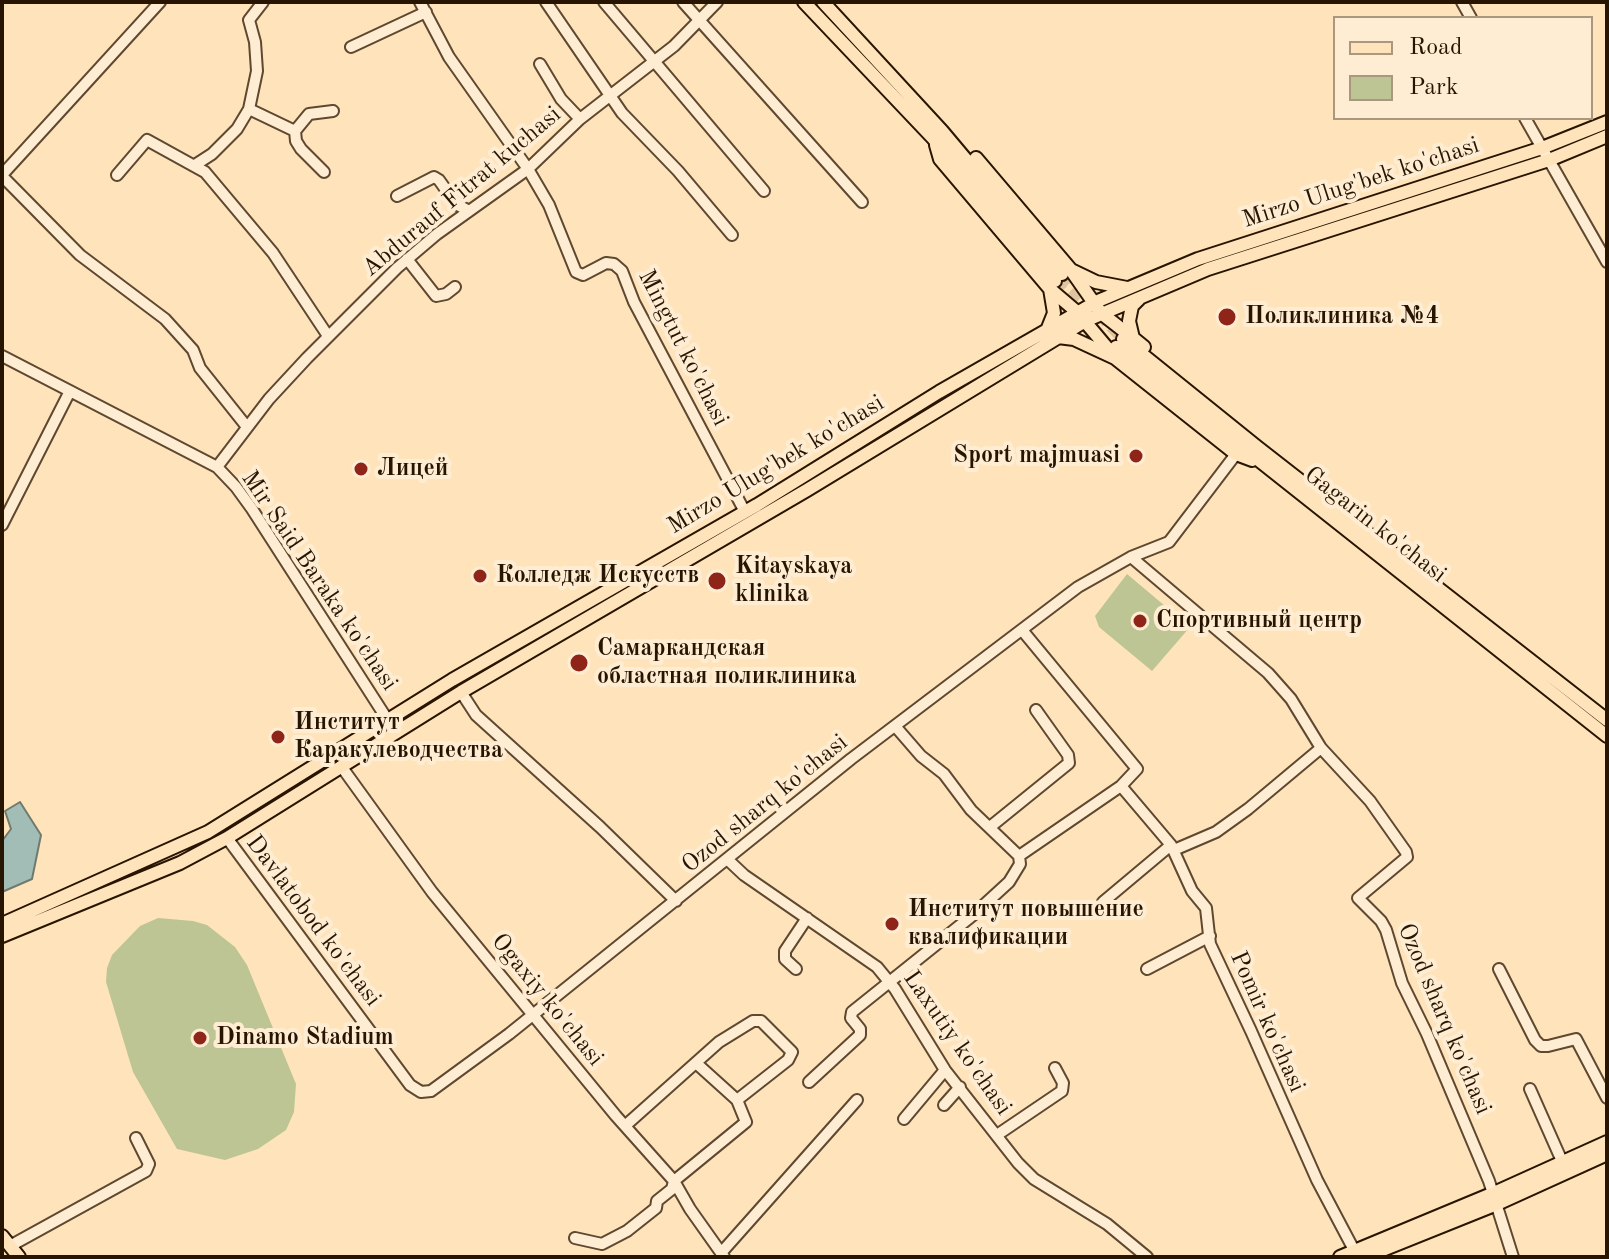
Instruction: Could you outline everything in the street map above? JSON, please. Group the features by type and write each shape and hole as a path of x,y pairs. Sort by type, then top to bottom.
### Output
{"main road":[{"path":"804,2 938,135 961,141 1060,279 1081,316 1122,346 1236,454 1268,462"},
{"path":"823,2 1060,279 1097,309 1122,346"},
{"name":"Mirzo Ulug'bek ko'chasi","path":"1097,309 1130,288 1198,259 1542,148 1607,122"},
{"name":"Mirzo Ulug'bek ko'chasi","path":"2,924 208,832 532,633 745,512 1048,328 1142,296 1208,269 1549,160 1607,136"},
{"path":"1060,279 1130,288"},
{"path":"1048,328 1060,279"},
{"path":"1122,346 1129,313 1142,296"},
{"name":"Mirzo Ulug'bek ko'chasi","path":"2,936 180,863 227,838 461,692 807,490 1058,337 1081,316"},
{"path":"1058,337 1122,346"},
{"name":"Gagarin ko'chasi","path":"1122,346 1607,736"},
{"name":"Gagarin ko'chasi","path":"1268,462 1607,720"},
{"path":"1340,1257 1360,1254 1495,1199 1607,1142"},
{"path":"1564,1166 1607,1154"},
{"path":"6,1241 19,1257"}],"street":[{"path":"160,2 2,176 80,255 165,319 193,350 200,368 247,427"},
{"path":"195,165 212,154 237,129 249,109 257,71 255,42 249,20 263,2"},
{"path":"546,2 609,95 732,235"},
{"path":"604,2 764,191"},
{"path":"683,2 862,202"},
{"name":"Abdurauf Fitrat kuchasi","path":"217,467 247,427 328,336 407,259 528,169 580,119 674,46 717,2"},
{"path":"351,47 423,7"},
{"name":"Mingtut ko'chasi","path":"423,7 464,80 528,169 549,205 576,272 583,275 606,263 614,264 622,271 634,302 745,512"},
{"path":"540,64 561,99 580,119"},
{"path":"249,109 295,131"},
{"path":"324,172 301,149 295,131 309,114 333,111"},
{"path":"1526,120 1607,262"},
{"path":"117,175 147,140 205,172 273,253 328,336"},
{"path":"397,196 434,177 456,204 469,211"},
{"path":"407,259 436,296 455,287"},
{"name":"Mir Said Baraka ko'chasi","path":"2,356 217,467 252,509 396,733"},
{"path":"2,525 70,391"},
{"name":"Ozod sharq ko'chasi","path":"431,1091 489,1050 895,726 1078,587 1131,557 1169,542 1236,454"},
{"name":"Ozod sharq ko'chasi","path":"1131,557 1268,673 1291,699 1321,748 1370,801 1406,852 1407,857 1358,898 1386,930 1402,983 1427,1034 1495,1199"},
{"path":"1019,856 1121,786 1134,774 1136,767 1022,630"},
{"path":"461,692 476,715 600,827 676,901"},
{"path":"990,827 1069,763 1068,755 1036,710"},
{"path":"809,1082 860,1035 860,1029 851,1018 852,1012 891,983 1009,882 1020,864 1019,856 971,810 944,774 921,756 895,726"},
{"path":"1103,902 1173,848 1216,832 1321,748"},
{"name":"Ogaxiy ko'chasi","path":"341,766 432,892 674,1181 723,1255"},
{"name":"Pomir ko'chasi","path":"1121,786 1173,848 1192,891 1206,908 1210,944 1298,1141 1360,1254"},
{"name":"Davlatobod ko'chasi","path":"227,838 410,1085 421,1092 431,1091"},
{"name":"Laxutiy ko'chasi","path":"727,859 744,875 877,967 891,983 945,1070 1018,1163 1034,1179 1107,1224 1147,1257"},
{"path":"796,969 785,959 785,951 807,918"},
{"path":"1147,969 1210,936"},
{"path":"1499,969 1535,1040 1541,1046 1548,1046 1576,1039 1607,1098"},
{"path":"626,1125 719,1042 753,1021 761,1021 792,1052 791,1056 737,1100"},
{"path":"575,1238 602,1244 614,1239 656,1208 657,1201 672,1189 674,1181 746,1122 737,1100 696,1063"},
{"path":"997,1135 1062,1091 1063,1083 1055,1068"},
{"path":"904,1119 945,1070"},
{"path":"944,1105 960,1087"},
{"path":"1530,1089 1564,1166"},
{"path":"723,1255 857,1100"},
{"path":"6,1241 146,1171 149,1164 136,1138"},
{"path":"1495,1199 1513,1257"}],"green space":[{"name":"Спортивный центр","path":"1127,574 1190,627 1152,671 1099,627 1095,616"},
{"name":"Dinamo Stadium","path":"158,918 207,925 235,947 247,965 296,1084 294,1112 286,1130 258,1149 225,1160 177,1149 133,1072 106,982 107,968 112,955 140,926"}],"water":[{"path":"20,802 41,835 32,879 2,892 2,841 11,829 5,811"}],"tunnel":[{"path":"1062,274 1123,339"},
{"path":"1055,281 1079,309"}],"place":[{"name":"Поликлиника №4","path":"1227,317"},
{"name":"Sport majmuasi","path":"1136,456"},
{"name":"Лицей","path":"361,469"},
{"name":"Колледж Искусств","path":"480,576"},
{"name":"Kitayskaya klinika","path":"717,581"},
{"name":"Спортивный центр","path":"1140,621"},
{"name":"Самаркандская областная поликлиника","path":"579,663"},
{"name":"Институт Каракулеводчества","path":"278,737"},
{"name":"Институт повышение квалификации","path":"892,924"},
{"name":"Dinamo Stadium","path":"200,1038"}]}
